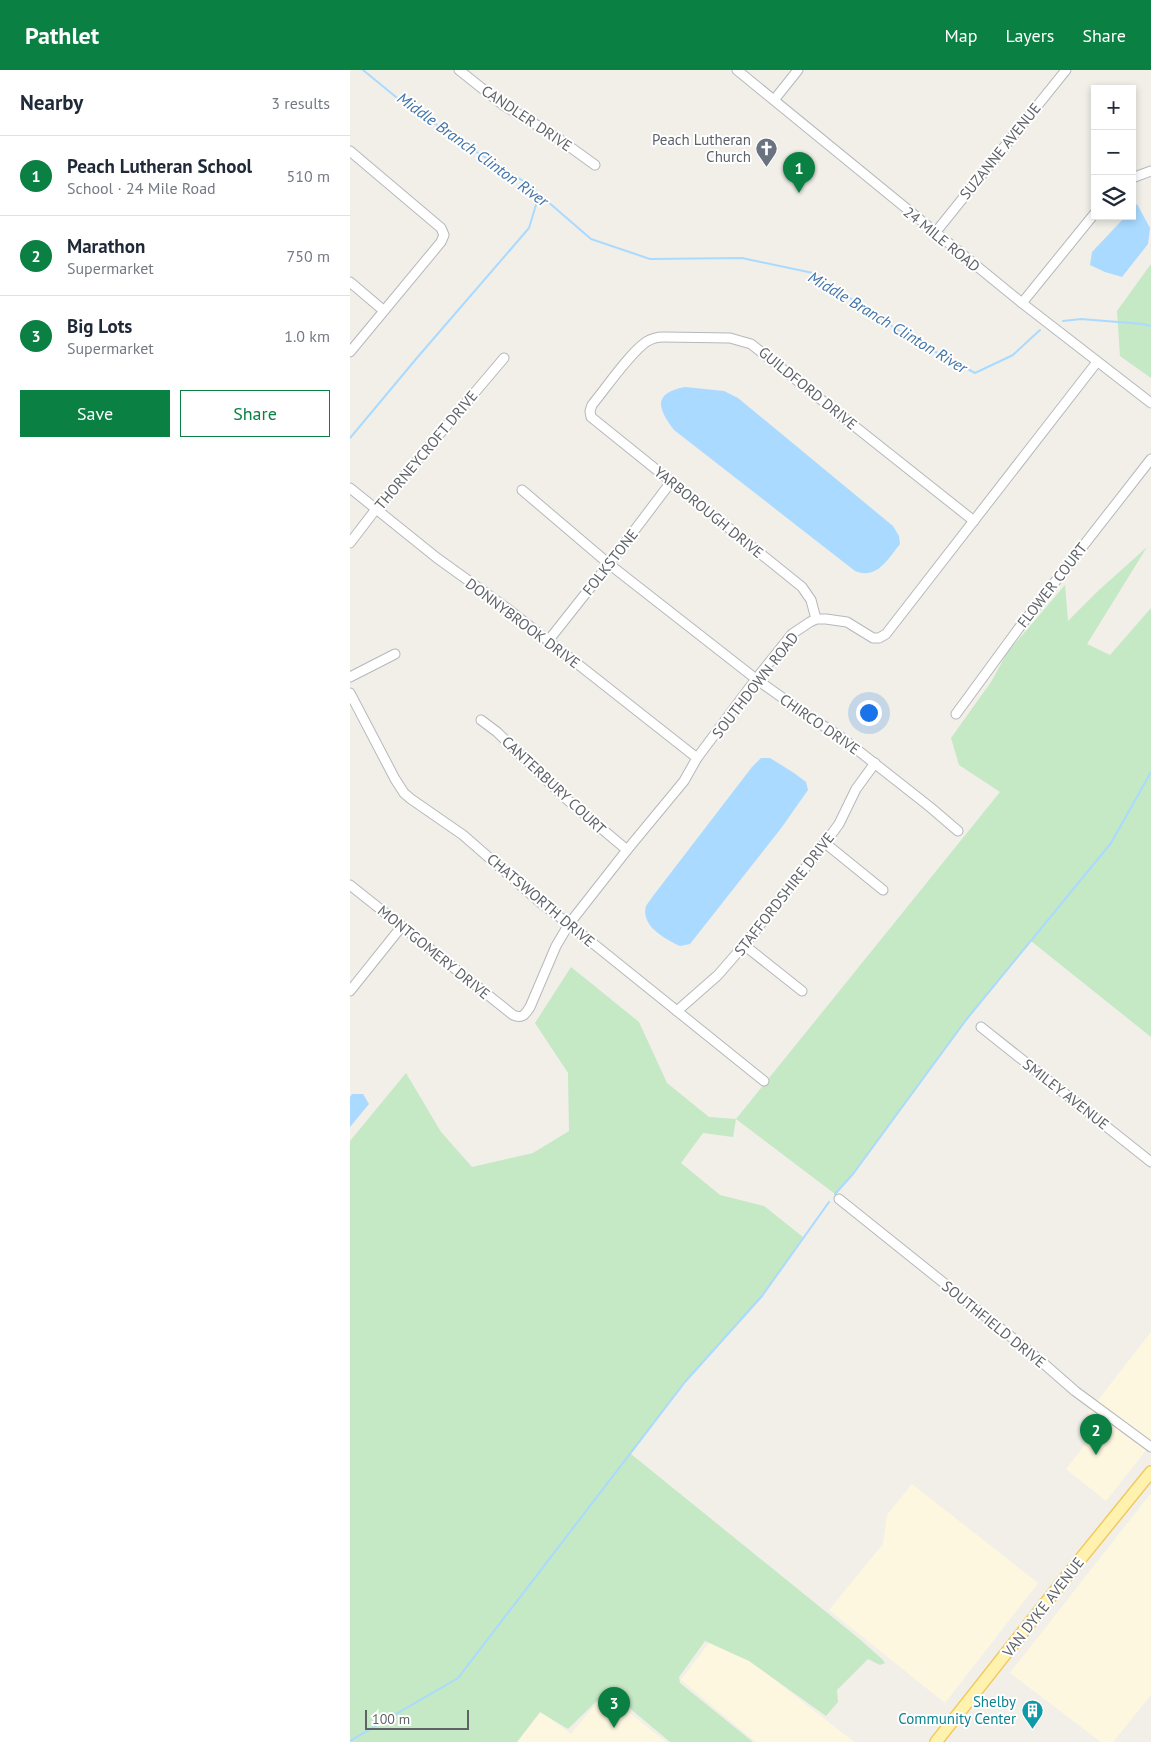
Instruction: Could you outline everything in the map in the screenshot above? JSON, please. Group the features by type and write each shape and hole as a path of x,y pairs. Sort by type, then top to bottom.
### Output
{"main road":[{"name":"VAN DYKE AVENUE","path":"936,1742 1151,1472"}],"street":[{"name":"CANDLER DRIVE","path":"459,70 503,105 555,136 595,165"},
{"name":"24 MILE ROAD","path":"737,70 1022,303 1151,403"},
{"path":"774,100 798,70"},
{"name":"SUZANNE AVENUE","path":"935,233 1066,70"},
{"path":"350,151 440,228 444,234 441,242 350,352"},
{"path":"1136,177 1151,171"},
{"path":"1022,303 1091,218"},
{"path":"350,282 383,310"},
{"name":"GUILDFORD DRIVE","path":"590,414 592,405 634,353 650,340 664,336 741,340 757,347 974,521"},
{"name":"THORNEYCROFT DRIVE","path":"350,543 376,509 504,358"},
{"path":"816,619 842,621 872,638 882,637 895,625 1097,362"},
{"name":"YARBOROUGH DRIVE","path":"590,414 594,420 802,587 811,600 816,619"},
{"name":"FLOWER COURT","path":"956,714 1018,628 1151,459"},
{"name":"FOLKSTONE","path":"548,641 671,482"},
{"name":"DONNYBROOK DRIVE","path":"350,488 467,581 508,609 698,758"},
{"name":"CHIRCO DRIVE","path":"522,490 609,564 756,679 808,716 842,737 958,831"},
{"name":"SOUTHDOWN ROAD","path":"520,1017 530,1007 556,946 569,924 684,781 698,758 756,679 792,634 816,619"},
{"path":"350,677 395,654"},
{"name":"CHATSWORTH DRIVE","path":"350,693 404,792 418,805 462,835 534,898 569,924 764,1082"},
{"name":"CANTERBURY COURT","path":"481,720 497,732 563,796 627,850"},
{"name":"STAFFORDSHIRE DRIVE","path":"677,1012 718,975 825,844 839,824 860,784 875,763"},
{"path":"825,844 883,890"},
{"name":"MONTGOMERY DRIVE","path":"350,885 509,1012 520,1017"},
{"path":"350,991 402,926"},
{"path":"744,945 802,991"},
{"name":"SMILEY AVENUE","path":"981,1027 1151,1162"},
{"name":"SOUTHFIELD DRIVE","path":"839,1199 1075,1391 1151,1447"}],"shaded area":[{"path":"1151,1332 1151,1444 1106,1501 1066,1469 1101,1424 1088,1413"},
{"path":"912,1484 1038,1583 945,1703 829,1610 883,1544 887,1515"},
{"path":"1151,1493 1151,1695 1113,1742 1101,1742 1010,1673"},
{"path":"716,1634 854,1742 756,1742 681,1680"},
{"path":"605,1693 666,1742 517,1742 541,1712 571,1734"}],"green space":[{"path":"1151,264 1151,378 1120,356 1117,311"},
{"path":"1147,547 1087,644 1110,655 1151,608 1151,1037 1031,941 966,1020 853,1174 835,1194 736,1119 1000,792 959,765 951,738 991,682 1007,653 1065,585 1068,621"},
{"path":"571,967 639,1022 667,1083 709,1117 736,1119 733,1137 703,1133 681,1163 720,1195 764,1206 803,1237 762,1296 685,1382 631,1454 857,1637 885,1663 880,1665 868,1659 837,1690 838,1702 826,1716 749,1661 705,1641 679,1677 680,1683 753,1742 670,1742 608,1690 568,1729 540,1712 517,1742 350,1742 350,1141 406,1073 441,1132 472,1167 533,1153 569,1131 568,1073 535,1023"}],"water":[{"path":"1137,204 1150,228 1148,244 1122,277 1090,265 1092,252 1122,220 1136,220"},
{"path":"685,387 724,391 738,398 893,526 899,536 900,544 886,562 870,573 855,571 674,430 664,415 661,402 667,393"},
{"path":"761,758 770,758 794,773 806,782 808,790 782,827 690,944 680,946 662,936 651,926 645,913 646,906 752,767"},
{"path":"352,1094 363,1094 369,1104 350,1127 350,1097"}],"waterway":[{"name":"Middle Branch Clinton River","path":"363,70 396,97 475,151 525,182 591,239 650,259 742,258 813,273 908,337 975,373 1013,355 1040,330"},
{"path":"350,438 529,228 539,195"},
{"name":"Middle Branch Clinton River","path":"1063,321 1081,319 1151,326"},
{"path":"835,1194 853,1174 966,1020 1111,843 1151,772"},
{"path":"350,1741 458,1678 685,1382 762,1296 829,1202"}],"place":[{"name":"Peach Lutheran Church","path":"767,167"},
{"name":"Peach Lutheran School","path":"799,193"},
{"name":"Marathon","path":"1096,1455"},
{"name":"Big Lots","path":"614,1728"},
{"name":"Shelby Community Center","path":"1032,1729"}]}
